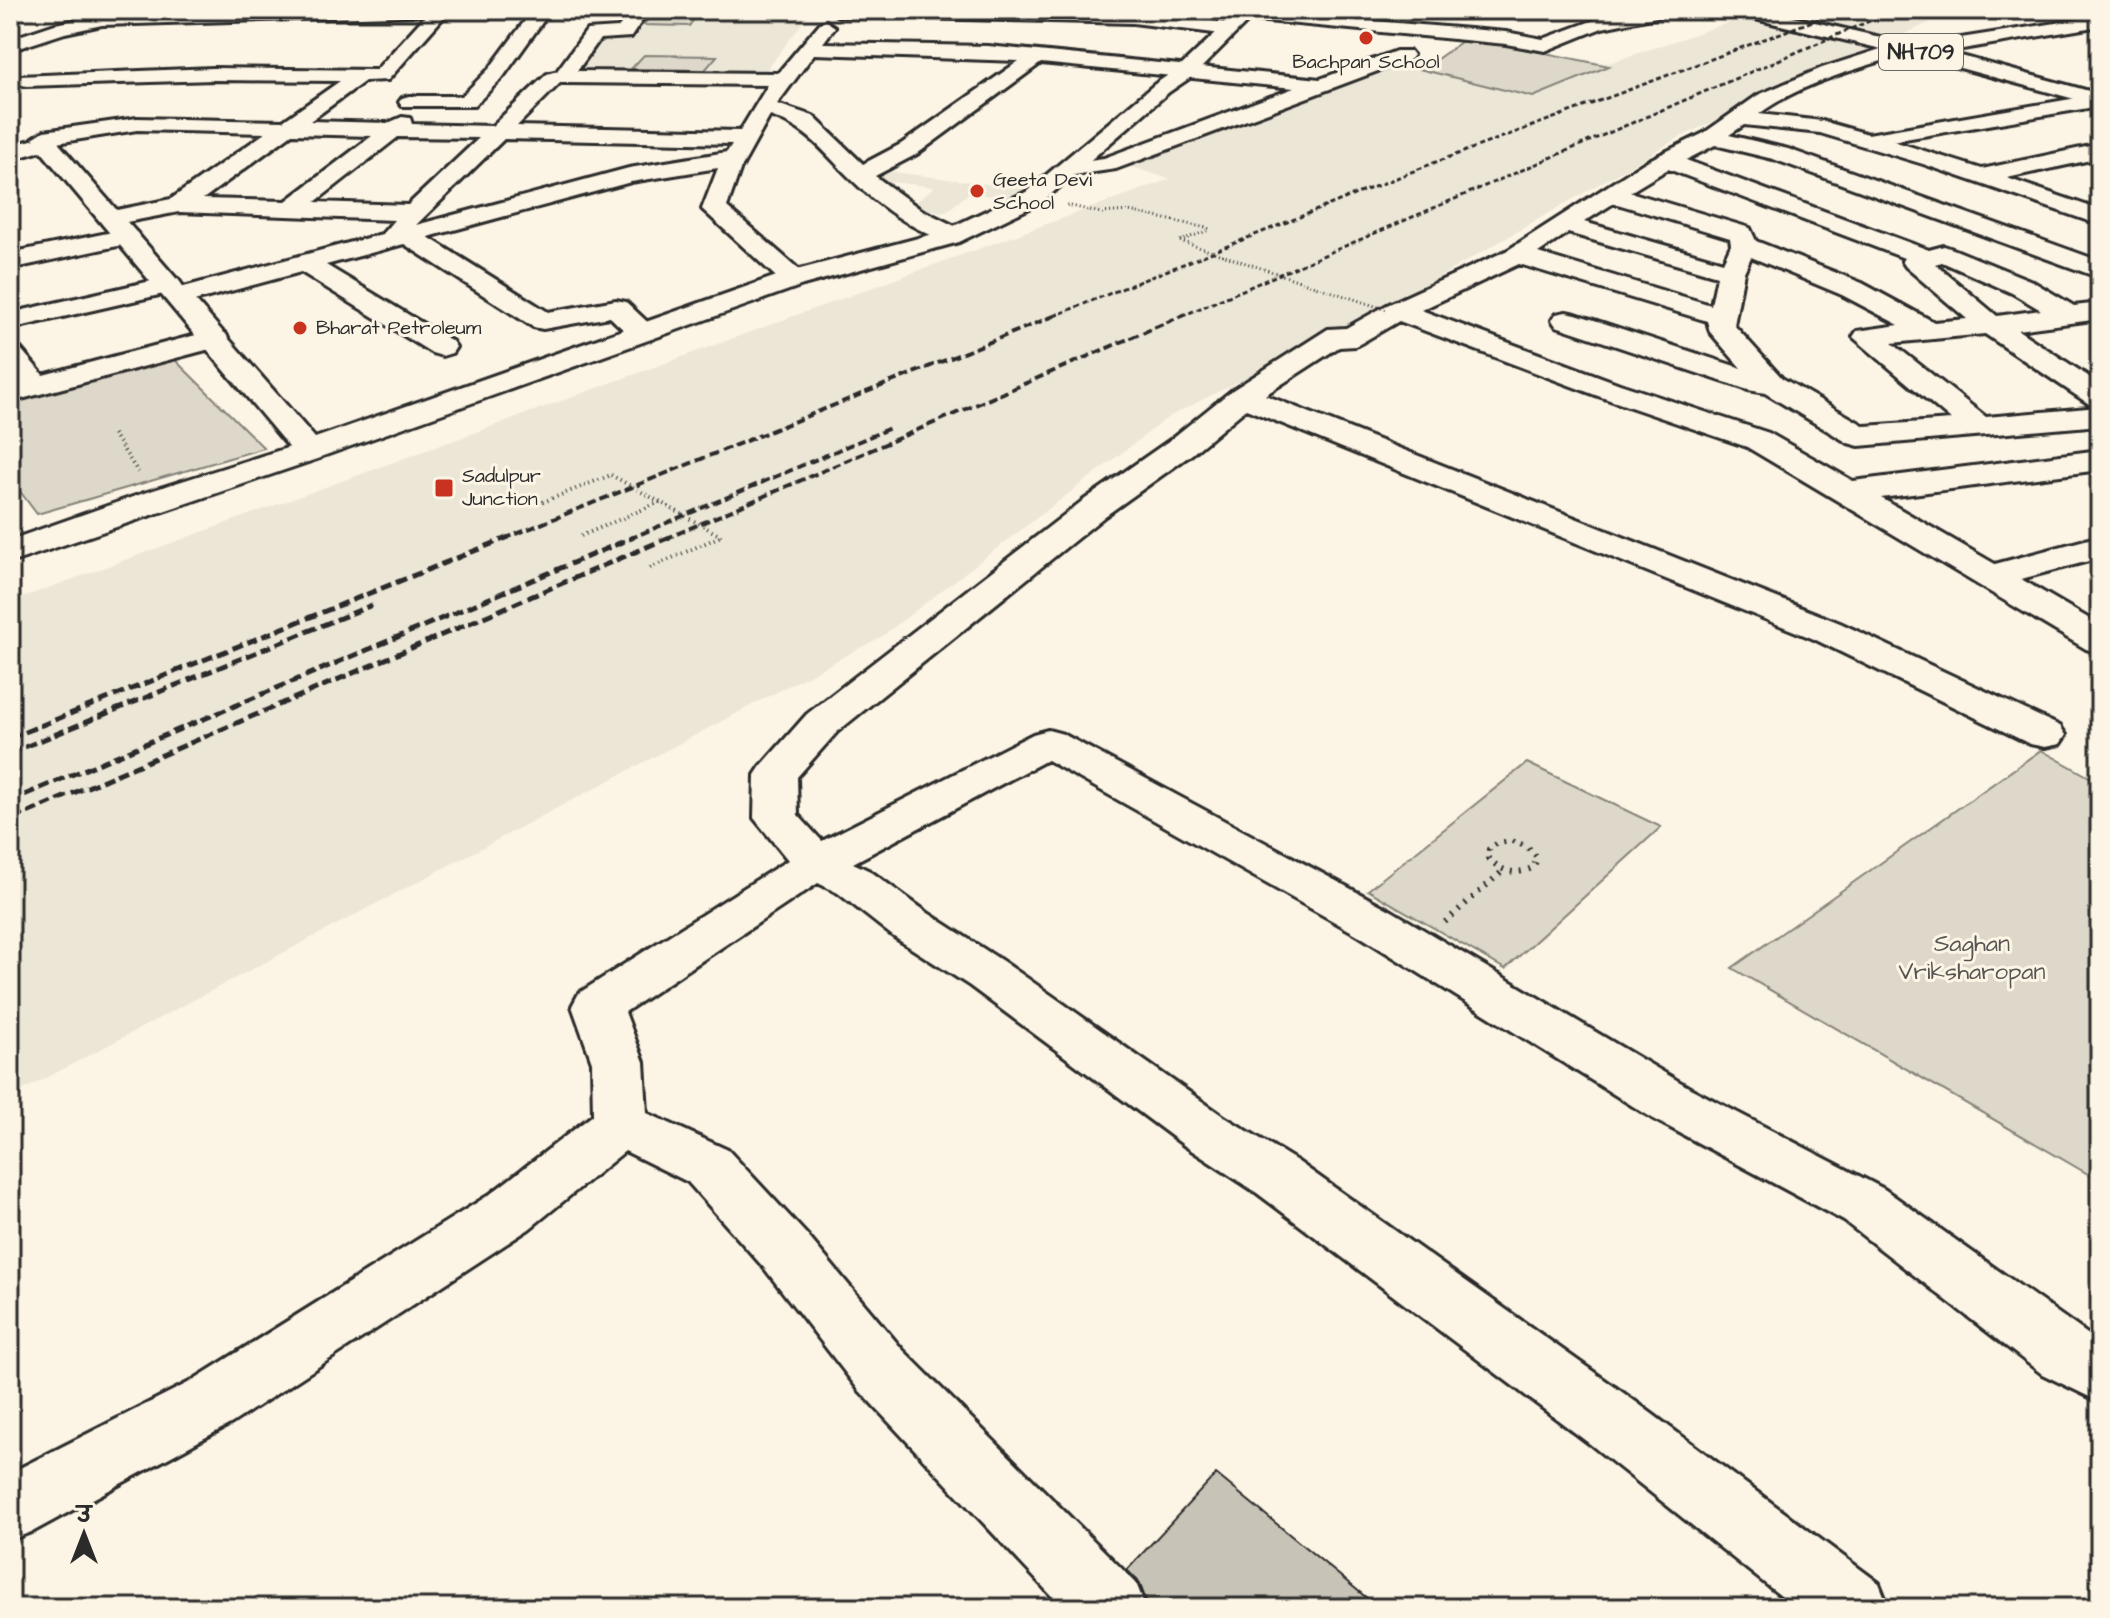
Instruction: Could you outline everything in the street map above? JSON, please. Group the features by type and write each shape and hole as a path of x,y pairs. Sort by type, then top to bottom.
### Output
{"street":[{"path":"10,45 73,25 135,14 427,10"},
{"path":"48,62 25,88 268,75 381,76 441,10"},
{"path":"385,101 467,102 496,73 542,10"},
{"path":"403,229 554,78 565,75 594,34 624,33 640,10"},
{"path":"794,279 714,209 741,148 765,107 838,10 1138,14 1240,26 1377,17 1545,45 1599,24 1665,10"},
{"name":"NH709","path":"1740,10 1908,49 2100,100"},
{"path":"344,12 337,20 371,20 362,31"},
{"path":"80,43 135,14"},
{"path":"1558,18 1599,24"},
{"path":"1512,39 1515,26 1523,20"},
{"path":"1854,1608 1613,1423 1277,1177 1204,1131 854,882 817,863 776,818 776,775 822,723 1093,509 1181,447 1242,397 1338,335 1346,340 1392,310 1517,255 1666,160 1712,138 1765,99 1829,72 1908,49 2100,21"},
{"path":"10,552 156,500 309,451 794,279 954,235 1034,197 1240,26"},
{"path":"1445,59 1463,29"},
{"path":"807,48 988,52 1324,85"},
{"path":"1068,169 1108,164 1410,55 1358,51"},
{"path":"328,75 345,53"},
{"path":"859,175 909,149 1037,57"},
{"path":"196,124 268,75"},
{"path":"10,261 119,228 179,205 361,75"},
{"path":"565,75 563,77 784,79"},
{"path":"559,193 651,78"},
{"path":"296,100 355,101"},
{"path":"1862,139 2100,100"},
{"path":"289,211 429,102"},
{"path":"765,107 805,121 859,175 911,214 954,235"},
{"path":"1739,118 1822,127 2091,213"},
{"path":"10,153 42,135 137,124 607,134 741,148"},
{"path":"42,135 309,451"},
{"path":"1712,138 1804,163 2100,270"},
{"path":"10,321 174,291 303,262 403,229 741,148"},
{"path":"1980,176 2100,151"},
{"path":"1666,160 2022,287 2069,315"},
{"path":"1689,217 1804,163"},
{"path":"2049,200 2100,190"},
{"path":"1610,194 1741,233 1744,245 1731,272 1720,326 1771,384 1859,436 2100,416"},
{"path":"179,205 289,211 403,229 543,321 616,308 644,332"},
{"path":"2091,213 1915,261 1991,325 2100,398"},
{"path":"1563,224 1731,272"},
{"path":"1744,245 1852,289 1930,331"},
{"path":"1517,255 1722,317"},
{"path":"303,262 442,347"},
{"path":"1392,310 1609,390 1758,440 2100,641"},
{"path":"1979,427 1867,337 2100,311"},
{"path":"1566,320 1759,384 1771,384"},
{"path":"10,354 23,390 215,339"},
{"path":"1242,397 1827,631 2045,735"},
{"path":"1849,492 2100,460"},
{"path":"1991,576 2100,547"},
{"path":"620,1124 618,1062 597,1006 817,863 1048,743 1375,923 1671,1103 1864,1205 2064,1355 2100,1374"},
{"path":"10,1508 210,1403 509,1212 620,1124"},
{"path":"620,1124 708,1166 786,1252 880,1369 1111,1608"}],"path":[{"path":"1034,197 1101,213 1129,211 1211,229 1180,241 1392,310"},
{"path":"113,434 156,500"},
{"path":"538,504 611,475 721,536 650,568"},
{"path":"581,536 660,502"},
{"path":"1415,948 1504,870 1529,871 1537,863 1537,857 1521,844 1498,843 1489,849 1488,858 1504,870"}],"shaded area":[{"path":"646,10 812,10 761,78 572,76 597,35 627,35"},
{"path":"1766,10 1957,10 1680,137 1389,306 1170,416 881,637 10,1097 10,602 1170,179 1112,161 1407,60 1447,62 1475,44 1609,63"},
{"name":"Geeta Devi School","path":"886,171 1026,189 1014,199 969,193 946,212 910,207 934,187 875,180"}],"green space":[{"path":"656,10 701,10 689,26 643,25"},
{"path":"1468,37 1609,66 1533,97 1407,66 1398,61 1437,59"},
{"path":"644,55 717,56 705,70 631,69"},
{"path":"172,357 264,448 37,514 10,478 10,398"},
{"name":"Saghan Vriksharopan","path":"2041,750 2100,783 2100,1181 1732,968"},
{"path":"1527,763 1661,827 1505,969 1368,890"}],"building":[{"path":"1216,1474 1379,1608 1149,1608 1139,1582 1127,1570"}],"railway":[{"path":"1054,316 1431,164 1842,10"},
{"path":"1182,316 1895,10"},
{"path":"504,539 1059,314"},
{"path":"665,539 1186,314"},
{"path":"629,539 890,428"},
{"path":"10,738 509,537"},
{"path":"10,801 634,537"},
{"path":"13,819 670,537"},
{"path":"10,753 372,605"},
{"path":"10,820 17,817"}],"place":[{"name":"Bachpan School","path":"1366,38"},
{"name":"Geeta Devi School","path":"977,191"},
{"name":"Bharat Petroleum","path":"300,328"},
{"name":"Sadulpur Junction","path":"444,488"}]}
